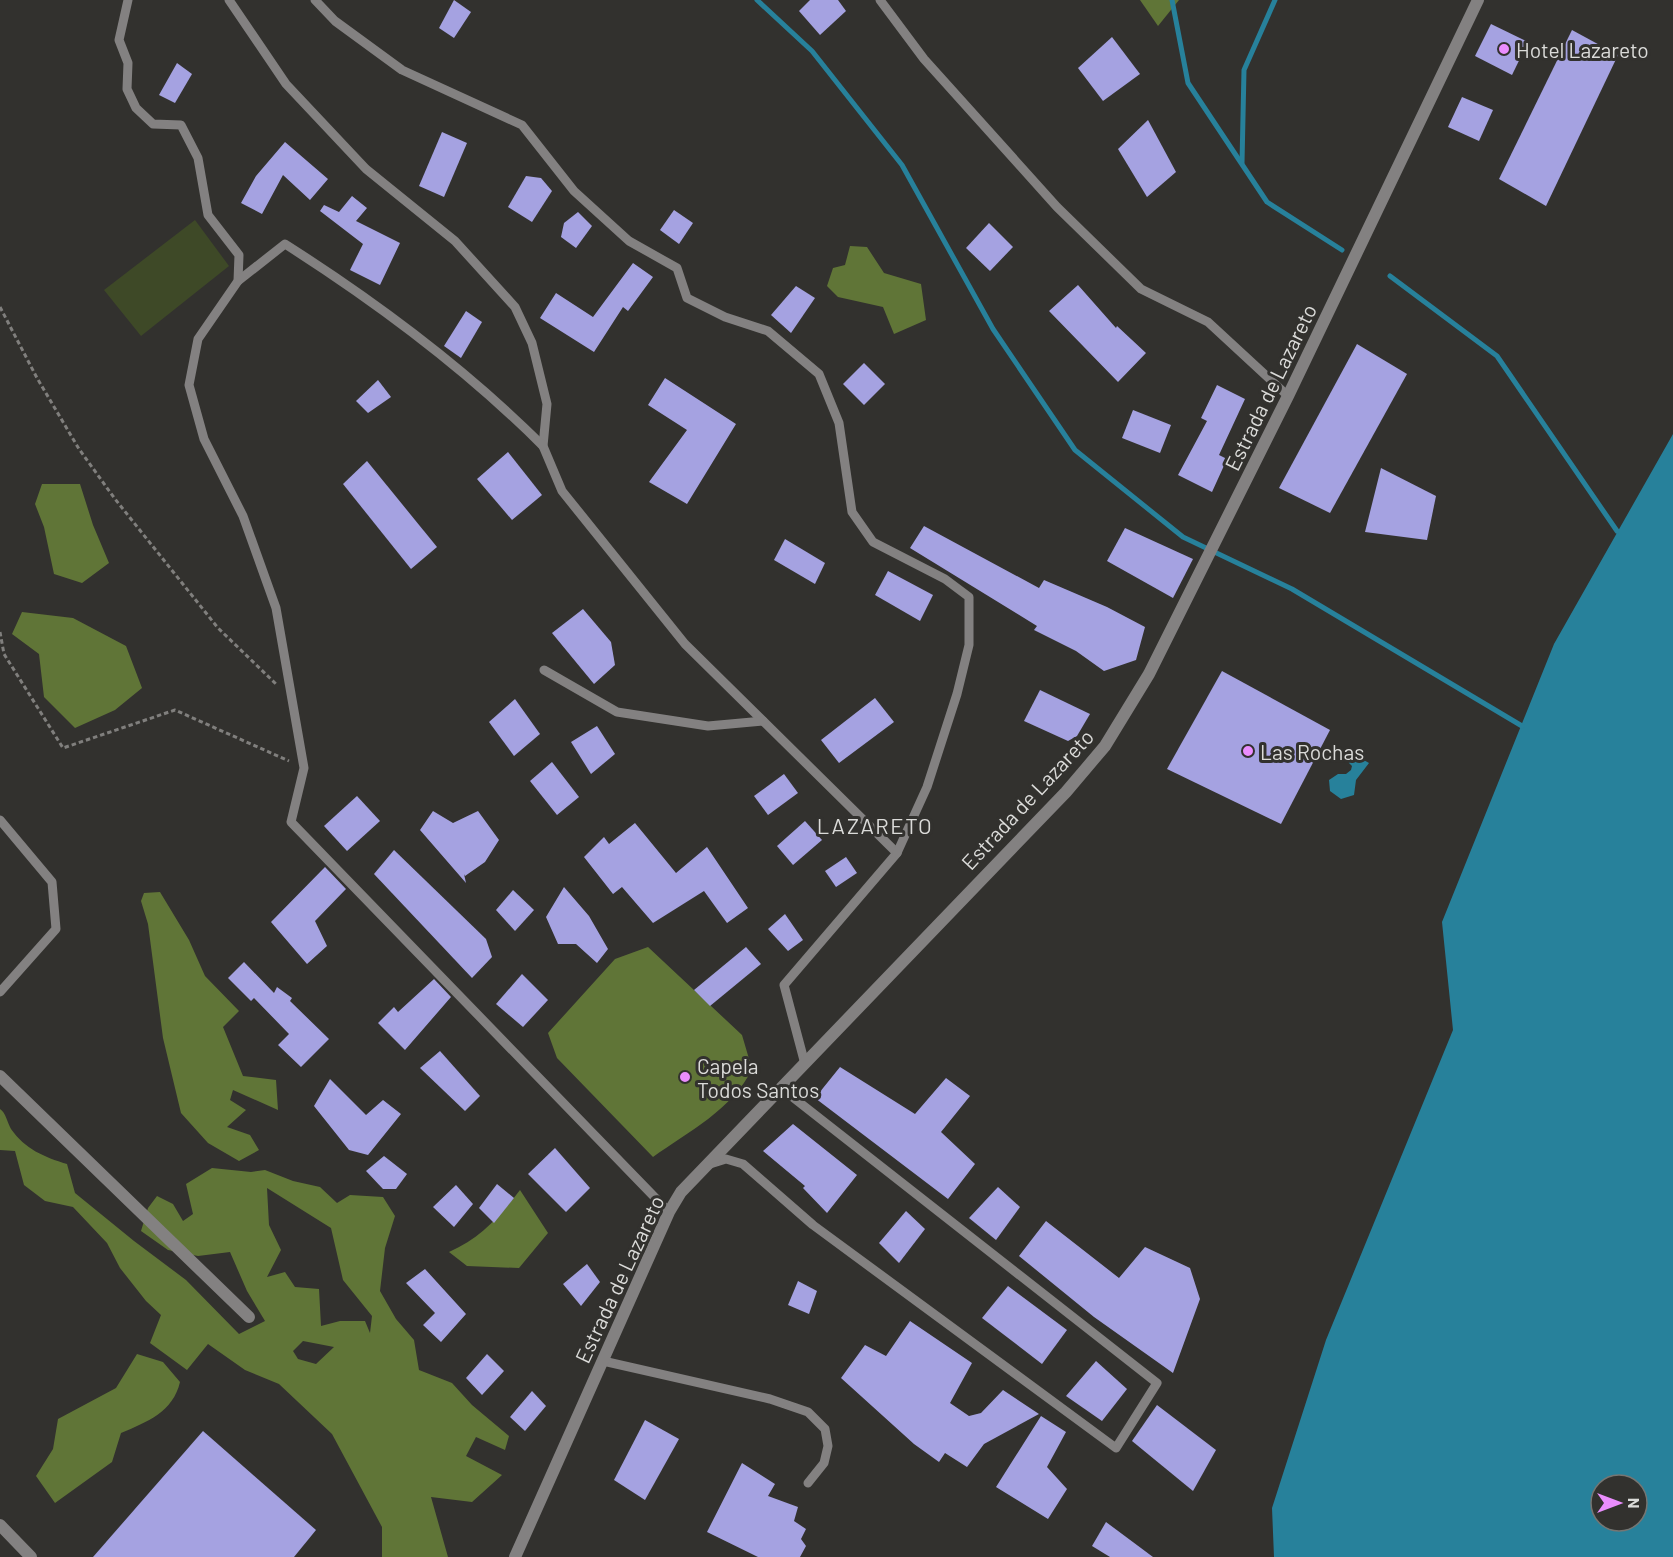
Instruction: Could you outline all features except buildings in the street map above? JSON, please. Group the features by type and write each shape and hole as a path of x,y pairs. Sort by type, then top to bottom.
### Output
{"street":[{"name":"Estrada de Lazareto","path":"515,1557 669,1212 681,1192 1066,792 1105,746 1149,674 1288,396 1478,0"},
{"path":"0,1076 249,1317"},
{"path":"0,1525 31,1557"}],"lane":[{"path":"128,0 119,39 128,63 127,89 136,108 153,124 181,125 198,158 208,215 239,255 238,281"},
{"path":"229,0 286,84 366,169 455,241 514,307 532,343 547,404 543,446"},
{"path":"315,0 335,21 402,70 522,125 574,191 629,241 677,268 687,298 725,317 768,331 819,374 839,423 852,513 873,543 945,579 969,597 969,645 957,694 927,787 897,853 784,985 805,1064"},
{"path":"880,0 924,59 1057,207 1141,289 1208,322 1288,396"},
{"path":"669,1212 291,822 304,768 276,608 243,516 204,439 189,385 198,339 238,281 285,244 329,272 499,402 543,446 562,491 685,644 897,853"},
{"path":"544,670 616,712 708,726 763,721"},
{"path":"0,820 52,882 56,929 0,992"},
{"path":"706,1165 726,1160 743,1164 813,1225 1116,1448 1157,1383 782,1088"},
{"path":"603,1360 770,1399 807,1412 825,1429 828,1446 824,1463 807,1483"}],"path":[{"path":"0,307 37,378 79,449 115,499 218,628 294,702"},
{"path":"0,632 4,654 63,748 175,710 304,768"}],"green space":[{"path":"1140,0 1179,0 1158,26"},
{"path":"195,220 229,266 141,336 104,290"},
{"path":"850,246 867,247 884,273 921,284 926,320 894,334 883,307 838,297 827,286 833,268 845,265"},
{"path":"42,484 80,484 93,525 109,563 82,583 54,574 44,527 35,504"},
{"path":"22,612 73,618 126,646 142,688 115,710 75,728 44,697 39,654 12,634"},
{"path":"160,892 189,940 205,976 239,1011 223,1027 243,1076 276,1080 278,1110 233,1090 230,1100 246,1110 227,1127 250,1135 259,1150 239,1161 208,1143 181,1113 163,1038 148,924 141,901 144,893"},
{"path":"648,947 742,1035 752,1069 744,1083 722,1108 653,1157 557,1058 548,1033 615,959"},
{"path":"0,1109 11,1129 22,1142 43,1155 67,1164 75,1193 186,1280 239,1334 265,1321 247,1291 230,1252 198,1256 168,1250 141,1231 148,1208 157,1196 173,1204 183,1221 193,1214 186,1184 212,1168 251,1172 265,1170 293,1181 320,1187 337,1203 350,1195 383,1197 395,1216 385,1248 380,1291 396,1319 414,1340 419,1370 452,1383 472,1405 509,1436 505,1450 476,1437 466,1456 502,1475 472,1502 431,1497 448,1557 382,1557 382,1527 332,1434 279,1384 245,1370 208,1344 187,1370 150,1343 161,1315 146,1301 120,1268 107,1243 73,1207 45,1201 24,1185 15,1151 0,1150","holes":["267,1188 331,1228 343,1280 372,1316 370,1333 365,1321 340,1321 321,1326 319,1289 295,1287 285,1272 267,1277 281,1250 269,1225","303,1341 334,1347 316,1364 298,1359 293,1351"]},
{"path":"520,1190 548,1233 519,1268 467,1266 449,1252 471,1240 489,1226"},
{"path":"137,1354 163,1362 180,1382 177,1392 158,1415 121,1433 112,1462 55,1503 36,1476 53,1449 58,1419 116,1388"}],"water":[{"path":"1673,434 1673,1557 1274,1557 1272,1508 1326,1340 1453,1030 1442,922 1554,644"},
{"path":"1345,753 1353,754 1369,763 1356,780 1354,795 1341,799 1330,791 1329,780 1351,770 1352,766 1343,757"}],"waterway":[{"path":"757,0 812,51 902,165 993,329 1075,450 1183,537 1292,589 1522,726"},
{"path":"1172,0 1188,83 1267,202 1342,250"},
{"path":"1242,163 1244,70 1275,0"},
{"path":"1390,276 1497,356 1617,531"}],"place":[{"name":"Hotel Lazareto","path":"1504,49"},
{"name":"Las Rochas","path":"1248,751"},
{"name":"Capela Todos Santos","path":"685,1077"}],"district":[{"name":"LAZARETO","path":"875,825"}]}
